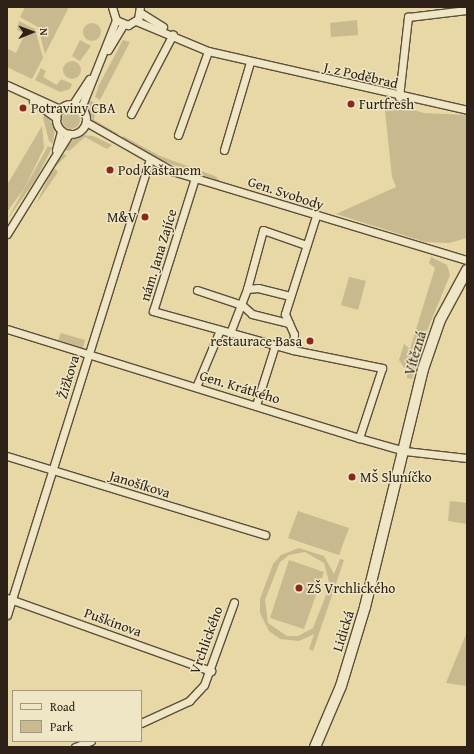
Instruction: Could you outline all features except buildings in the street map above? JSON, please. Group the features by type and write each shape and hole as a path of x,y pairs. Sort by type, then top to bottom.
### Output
{"main road":[{"name":"Vítězná","path":"405,451 423,369 440,320 467,270"},
{"name":"Lidická","path":"315,747 341,686 365,607 405,451"}],"street":[{"path":"111,8 116,20 123,25"},
{"name":"J. z Poděbrad","path":"173,34 141,10 136,21 173,34 208,51 399,97 467,110"},
{"path":"399,97 408,17 467,10"},
{"path":"81,130 86,122 81,108 116,20"},
{"path":"7,85 60,108 73,104 123,25 136,21"},
{"path":"131,114 173,34"},
{"path":"178,135 208,51"},
{"path":"224,150 250,62"},
{"path":"25,94 56,118 61,131 54,156"},
{"path":"73,104 81,108"},
{"path":"56,118 60,108"},
{"name":"Gen. Svobody","path":"86,122 149,161 195,178 316,216 467,260"},
{"name":"Gen. Svobody","path":"70,134 81,130 104,134"},
{"path":"7,234 54,156 70,134 61,131"},
{"name":"Žižkova","path":"7,615 10,599 54,471 149,161"},
{"name":"nám. Jana Zajíce","path":"195,178 153,310 293,350 382,368 359,438"},
{"path":"293,350 294,334 285,314 316,216"},
{"path":"230,333 242,305 263,230 306,244"},
{"path":"247,289 258,288 290,296"},
{"path":"197,290 242,305 252,314 289,324"},
{"name":"Gen. Krátkého","path":"7,328 89,355 256,405 359,438 405,451 467,458"},
{"path":"196,387 220,330"},
{"path":"256,405 274,345"},
{"name":"Janošíkova","path":"7,456 265,535"},
{"name":"Puškinova","path":"10,599 211,671"},
{"name":"Vrchlického","path":"142,723 188,701 204,685 211,671 234,602"},
{"path":"75,747 88,742"}],"green space":[{"path":"25,7 69,7 45,54 38,27 20,17"},
{"path":"357,20 358,35 331,37 330,23"},
{"path":"19,21 35,29 43,58 32,79 7,67 8,49 16,53 25,34 17,30"},
{"path":"92,23 98,26 101,32 98,38 92,41 86,38 83,32 86,26"},
{"path":"80,40 91,46 80,61 72,56"},
{"path":"123,40 130,42 100,100 95,97 99,85"},
{"path":"72,61 78,64 81,70 78,76 72,79 66,76 63,70 66,64"},
{"path":"41,68 46,71 43,77 57,85 61,79 72,84 70,89 60,92 35,80"},
{"path":"88,99 96,104 94,120 119,134 117,136 89,120 86,107"},
{"path":"384,101 424,113 467,115 467,238 449,243 425,242 336,214 396,187 392,177"},
{"path":"71,111 77,114 80,120 77,126 71,129 65,126 62,120 65,114"},
{"path":"45,113 55,127 53,144 49,141 43,118"},
{"path":"42,126 44,148 24,189 7,212 7,185"},
{"path":"82,135 93,136 112,145 107,149 85,137 69,151 64,150 70,140"},
{"path":"123,136 160,156 215,176 221,182 160,160 121,138"},
{"path":"48,146 52,148 36,179 7,220"},
{"path":"60,154 67,155 54,168 58,172 36,204"},
{"path":"431,257 447,265 450,275 424,338 412,379 407,378 407,372 399,360 404,344 410,349 435,268 429,263"},
{"path":"349,277 366,281 358,310 341,305"},
{"path":"61,333 85,340 83,348 58,340"},
{"path":"450,501 467,503 467,524 448,521"},
{"path":"298,511 349,528 339,555 288,538"},
{"path":"299,548 324,556 334,574 340,559 344,560 313,651 309,649 314,634 299,641 280,639 269,631 260,613 260,599 273,564 281,555","holes":["305,552 324,563 330,585 313,628 298,636 287,636 268,623 265,600 280,562 289,555"]},
{"path":"289,560 324,572 304,629 270,618"},
{"path":"467,632 467,686 446,683"}],"place":[{"name":"Furtfresh","path":"351,104"},
{"name":"Potraviny CBA","path":"23,108"},
{"name":"Pod Kaštanem","path":"110,170"},
{"name":"M&V","path":"145,217"},
{"name":"restaurace Basa","path":"310,341"},
{"name":"MŠ Sluníčko","path":"352,477"},
{"name":"ZŠ Vrchlického","path":"299,588"}]}
